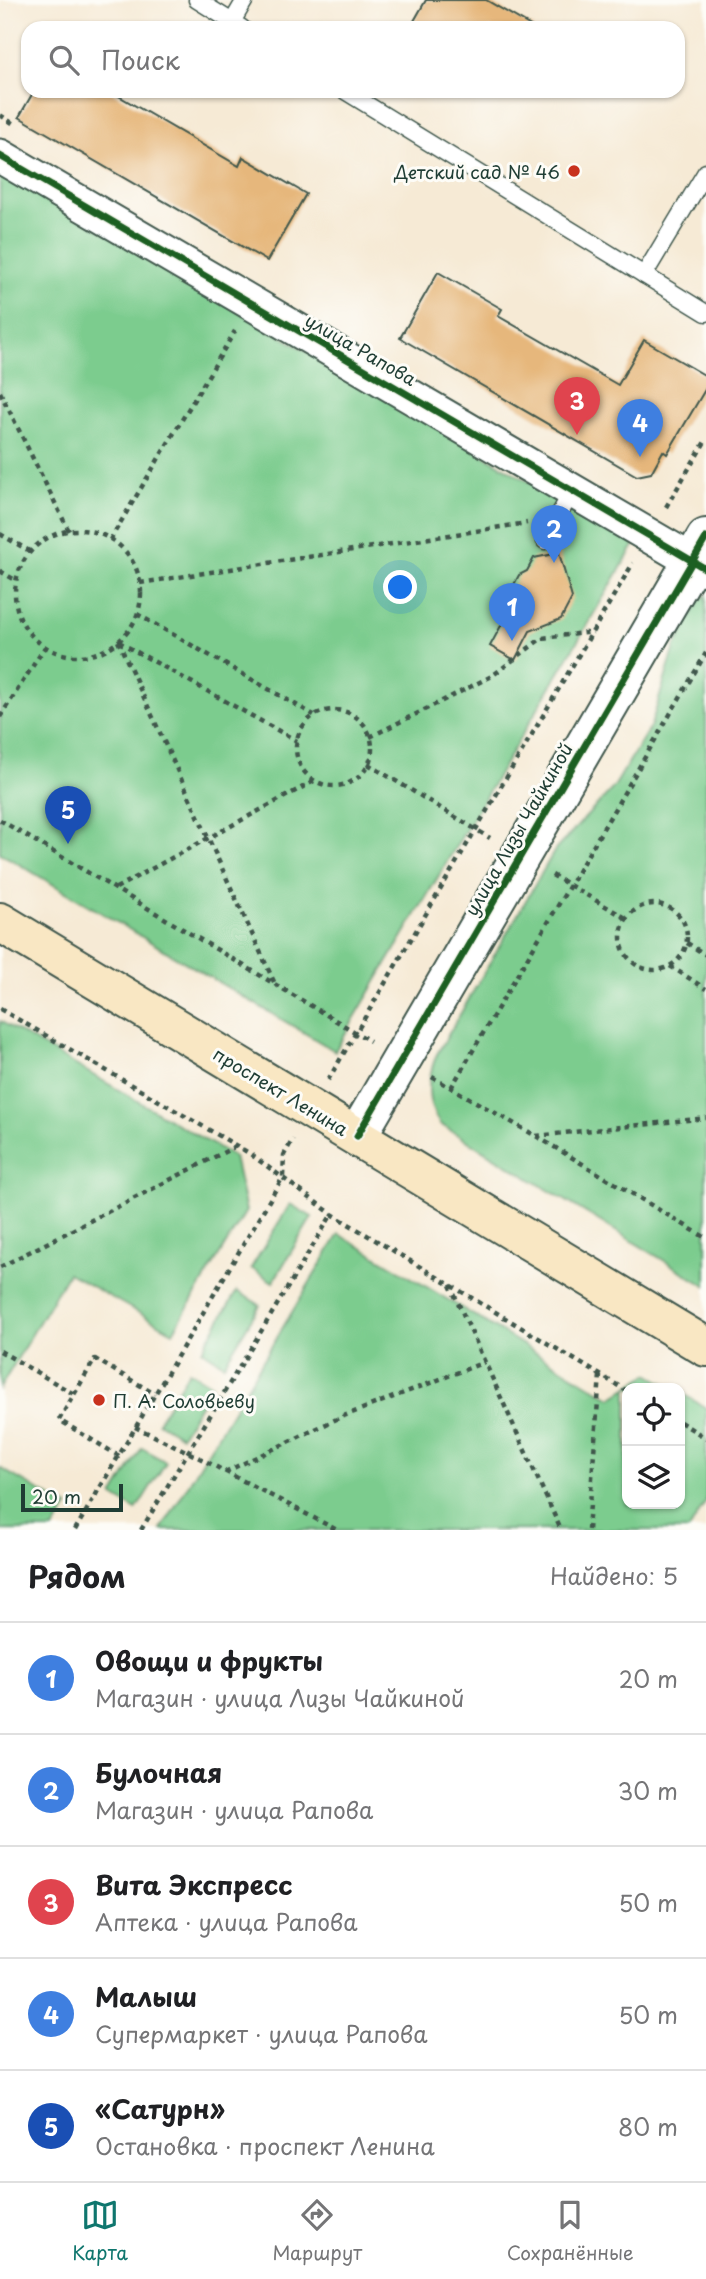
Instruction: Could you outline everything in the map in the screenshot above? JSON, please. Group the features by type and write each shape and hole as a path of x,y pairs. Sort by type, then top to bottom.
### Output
{"main road":[{"name":"проспект Ленина","path":"0,922 706,1347"}],"street":[{"name":"улица Рапова","path":"0,156 252,303 564,505 701,556"},
{"name":"улица Лизы Чайкиной","path":"357,1136 520,856 701,556"}],"lane":[{"path":"197,0 231,21"},
{"path":"238,21 245,0"},
{"path":"356,98 706,313"},
{"path":"644,275 706,172"},
{"path":"545,541 564,505"}],"path":[{"path":"110,540 252,303"},
{"path":"0,392 69,531"},
{"path":"75,1530 283,1177 284,1155 706,440"},
{"path":"141,583 564,505"},
{"path":"80,530 100,534 110,540 118,544 132,560 141,583 141,600 137,614 123,638 106,650 86,656 65,654 46,647 30,633 19,615 15,595 17,581 27,556 41,541 60,532 80,530"},
{"path":"0,534 31,552"},
{"path":"0,571 17,581"},
{"path":"137,614 314,715"},
{"path":"370,737 492,676 542,638 593,632"},
{"path":"118,641 297,741"},
{"path":"118,641 276,984"},
{"path":"0,717 46,647"},
{"path":"451,1088 706,653"},
{"path":"327,710 352,714 362,722 370,737 372,756 360,776 349,783 325,786 304,772 298,761 297,741 304,724 314,715 327,710"},
{"path":"368,764 626,918"},
{"path":"116,889 314,781"},
{"path":"0,820 706,1238"},
{"path":"644,905 667,906 683,921 687,932 683,954 670,966 656,971 645,970 627,958 620,938 621,927 626,918 644,905"},
{"path":"687,943 706,955"},
{"path":"670,966 706,989"},
{"path":"0,1009 236,1146 332,1214 622,1388"},
{"path":"536,1136 706,1118"},
{"path":"0,1267 236,1146"},
{"path":"141,1530 332,1214"},
{"path":"449,1284 561,1530"},
{"path":"0,1351 74,1394"},
{"path":"119,1455 59,1420 95,1359 155,1395"},
{"path":"225,1472 341,1418 485,1362"},
{"path":"588,1530 600,1375"},
{"path":"685,1425 706,1438"},
{"path":"135,1427 337,1530"}],"green space":[{"path":"0,171 635,544 335,1051 0,853"},
{"path":"706,595 706,1286 440,1124 432,1107 429,1091 436,1056 555,850 614,787 651,725 675,647 700,600"},
{"path":"0,1021 234,1157 246,1211 173,1332 68,1273 0,1388"},
{"path":"290,1204 312,1217 273,1282 251,1268"},
{"path":"339,1234 611,1398 622,1391 622,1509 685,1509 685,1395 706,1408 706,1501 689,1530 161,1530"},
{"path":"237,1291 260,1305 224,1364 202,1350"},
{"path":"189,1371 212,1385 181,1436 158,1422"},
{"path":"648,1374 664,1383 634,1383"},
{"path":"142,1448 166,1462 136,1510 113,1496"},
{"path":"0,1468 68,1507 53,1530 0,1530"}],"building":[{"path":"426,0 486,0 522,21 414,21"},
{"path":"30,98 122,98 239,166 243,157 306,194 267,261 19,117"},
{"path":"438,272 502,309 498,316 618,385 644,340 706,376 706,388 667,454 663,451 651,473 637,476 400,338"},
{"path":"559,553 572,598 561,619 530,631 515,660 490,646 509,611 506,600 519,575 527,571 534,558"}],"cycle path":[{"path":"0,156 706,569"},
{"path":"357,1136 706,538"}],"place":[{"name":"Детский сад № 46","path":"574,171"},
{"name":"Вита Экспресс","path":"577,435"},
{"name":"Малыш","path":"640,457"},
{"name":"Булочная","path":"554,563"},
{"name":"Овощи и фрукты","path":"512,641"},
{"name":"«Сатурн»","path":"68,844"},
{"name":"П. А. Соловьеву","path":"99,1400"}]}
